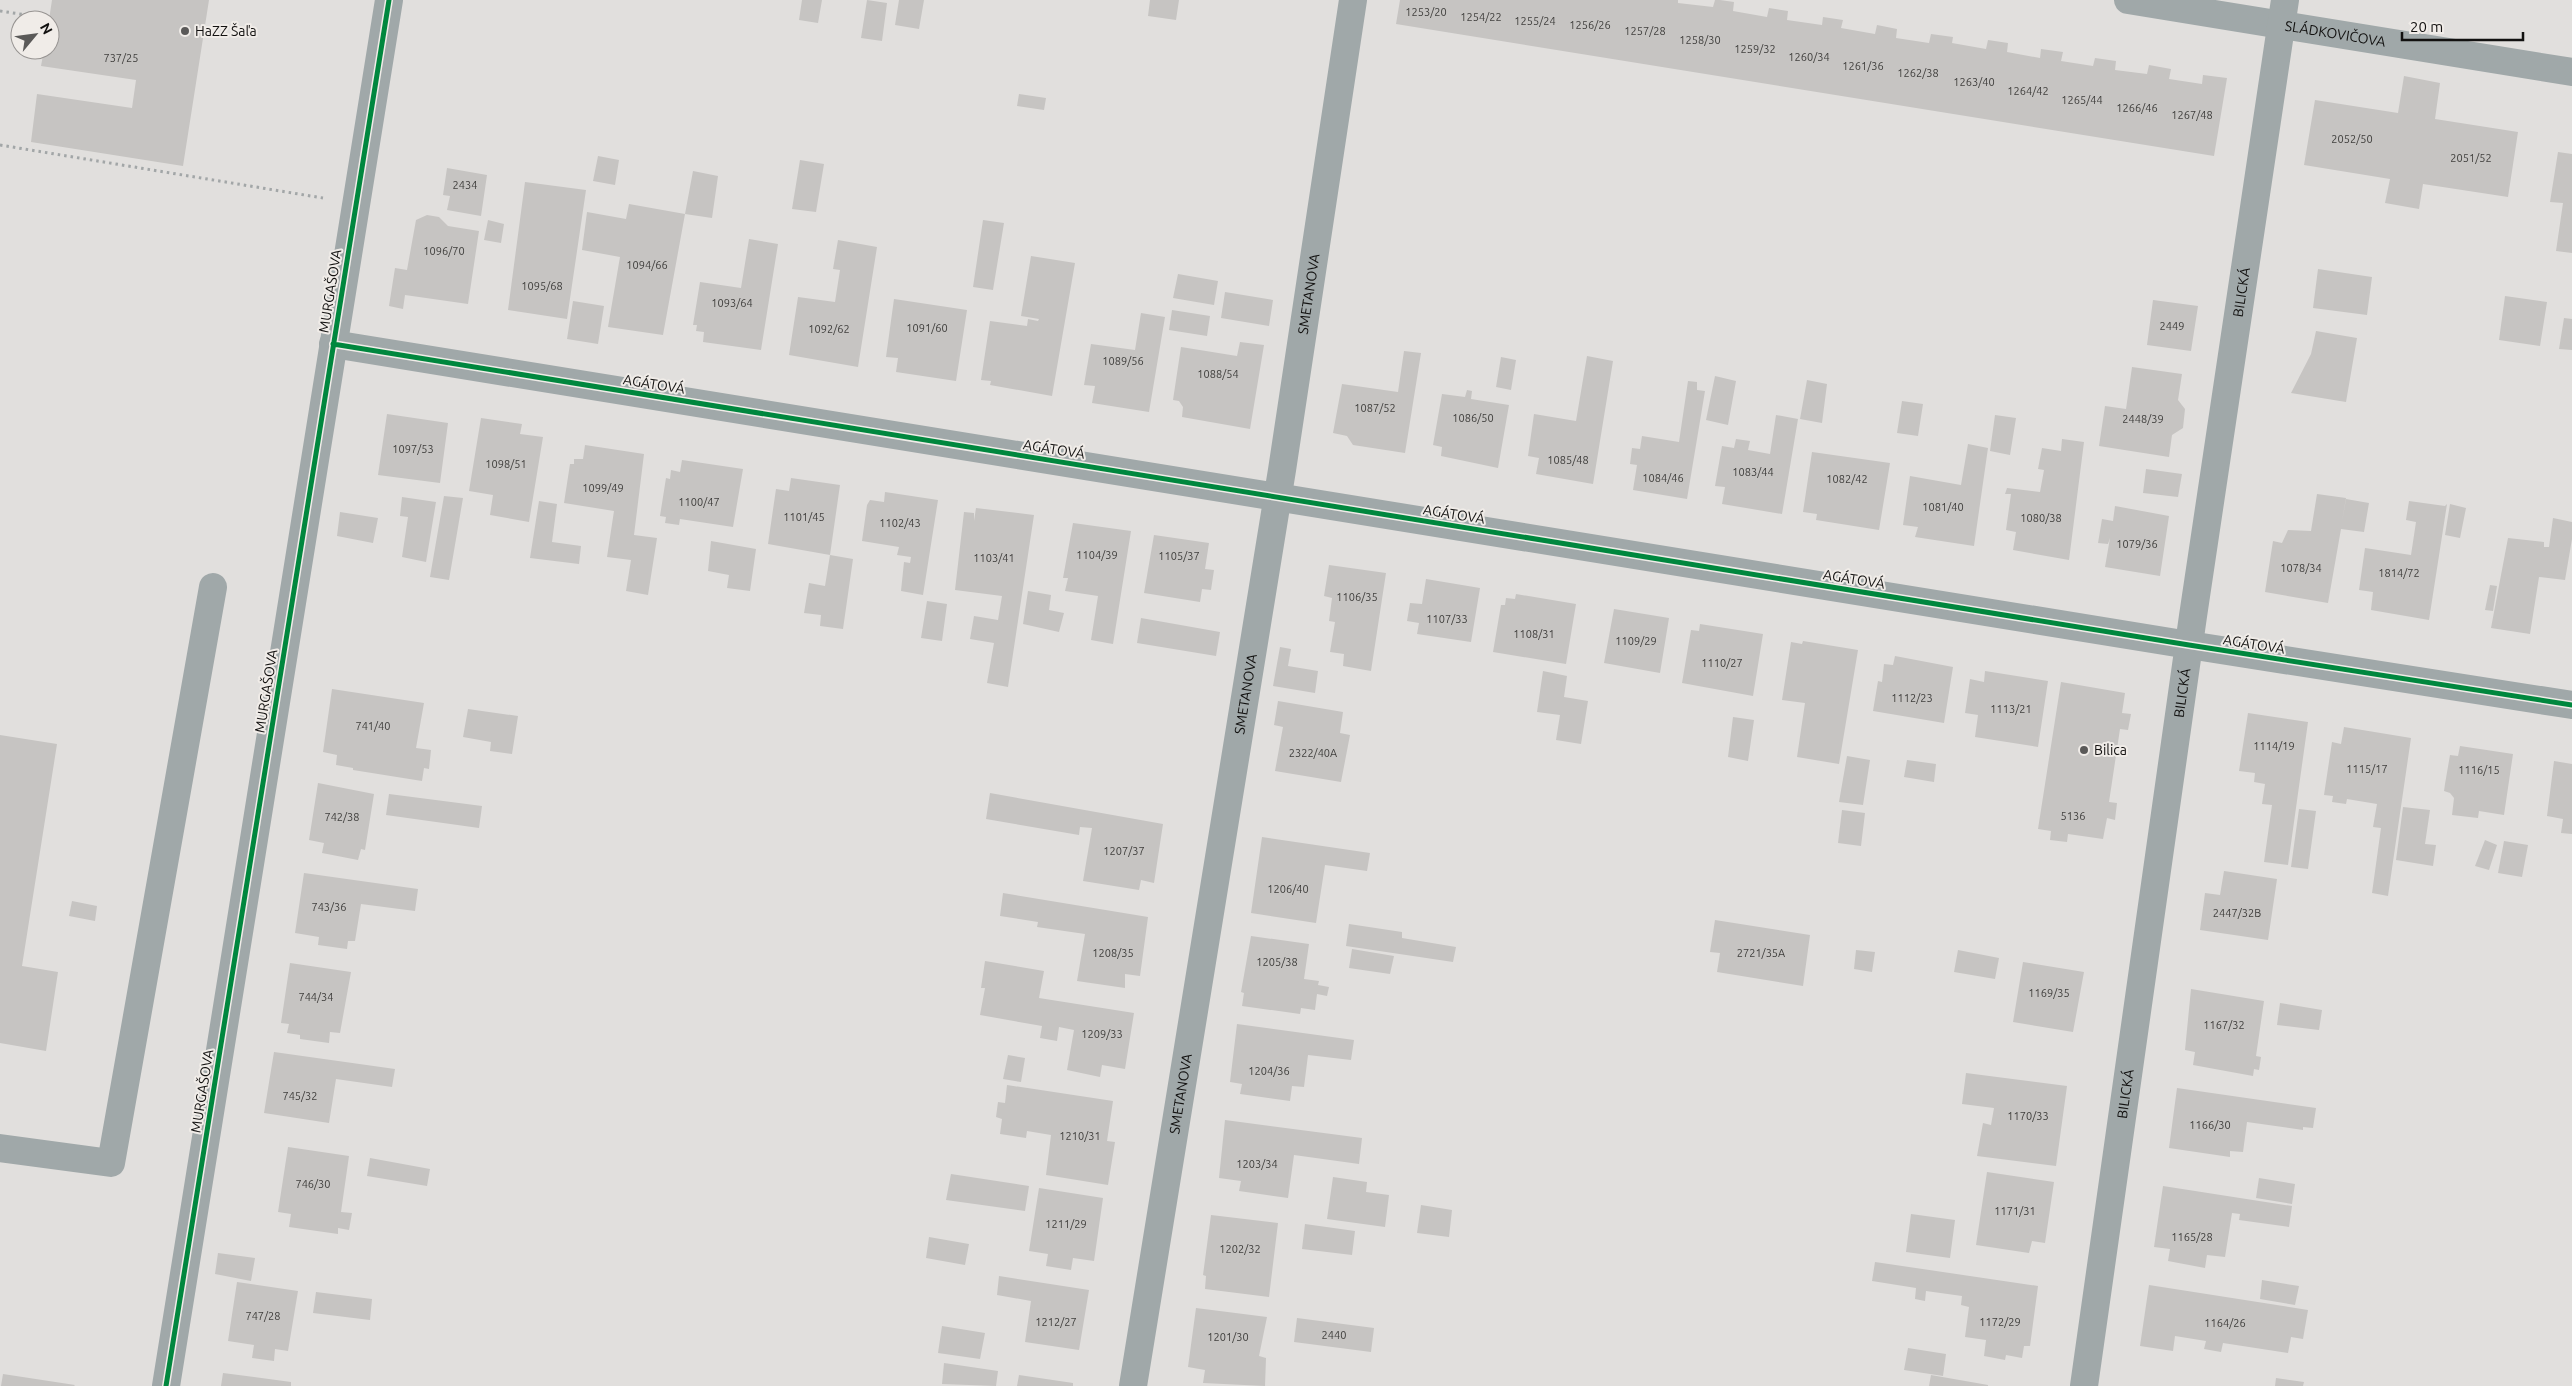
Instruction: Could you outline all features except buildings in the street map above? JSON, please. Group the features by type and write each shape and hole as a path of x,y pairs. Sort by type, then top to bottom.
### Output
{"street":[{"name":"MURGAŠOVA","path":"166,1386 333,344 339,318 354,203 389,0"},
{"name":"SMETANOVA","path":"1133,1386 1277,496 1353,0"},
{"name":"SLÁDKOVIČOVA","path":"2128,0 2283,12 2572,72"},
{"name":"BILICKÁ","path":"2084,1386 2189,645 2283,12"},
{"name":"AGÁTOVÁ","path":"333,344 2189,645 2572,705"},
{"path":"0,1148 111,1163 213,587"}],"path":[{"path":"0,145 354,203"}],"cycle path":[{"path":"166,1386 389,0"},
{"path":"333,344 2189,645 2572,705"}],"place":[{"name":"HaZZ Šaľa","path":"185,31"},
{"name":"Bilica","path":"2084,750"}]}
